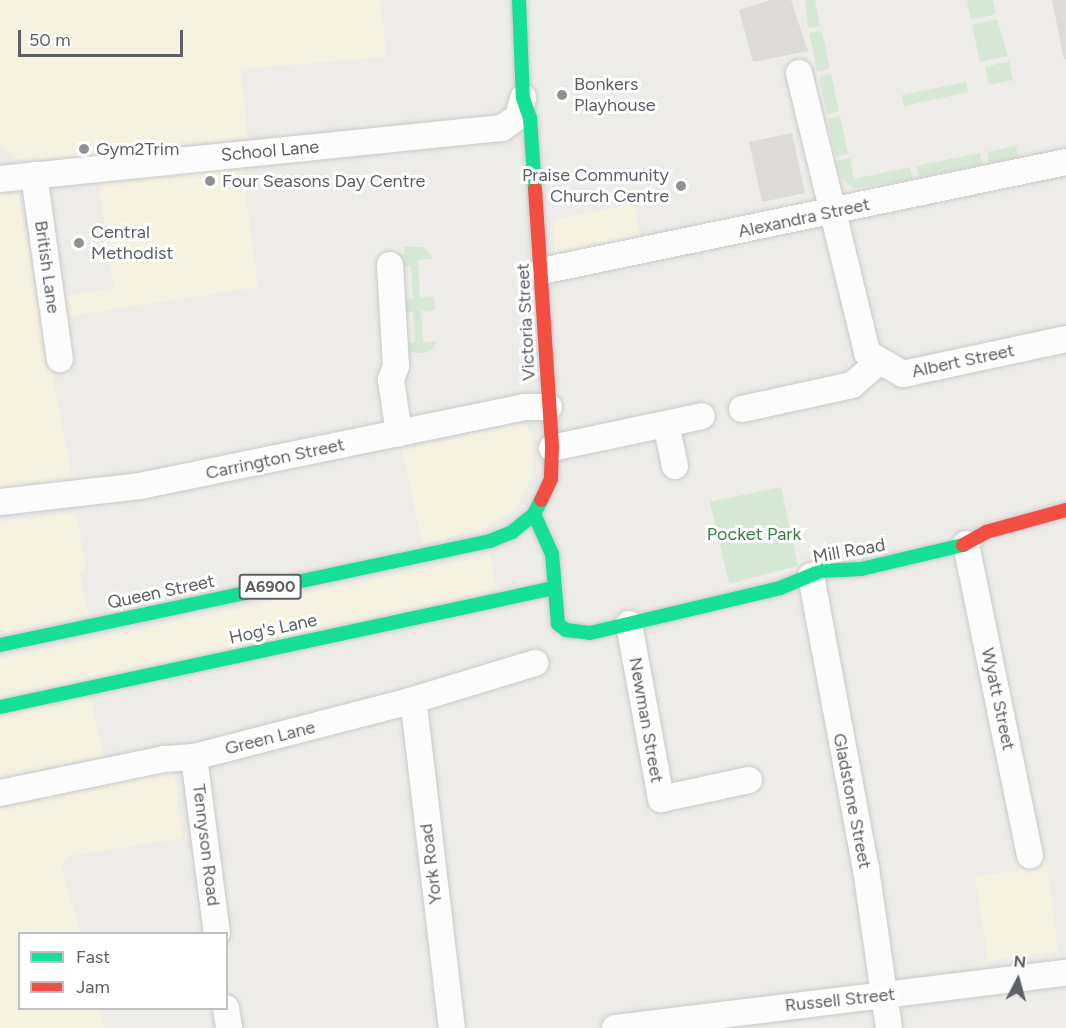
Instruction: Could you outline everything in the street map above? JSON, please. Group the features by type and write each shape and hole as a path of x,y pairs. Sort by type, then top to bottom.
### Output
{"street":[{"name":"Victoria Street","path":"519,0 523,98 530,118 552,448 551,479 534,514"},
{"path":"742,408 852,385 878,362 862,342 799,72"},
{"name":"School Lane","path":"0,179 502,128 518,117 523,98"},
{"name":"Alexandra Street","path":"542,272 1066,162"},
{"name":"British Lane","path":"34,175 60,359"},
{"path":"390,265 396,366 391,380 399,433"},
{"name":"Albert Street","path":"878,362 903,374 1066,339"},
{"name":"Carrington Street","path":"0,502 150,484 525,407 549,407"},
{"path":"552,448 702,416"},
{"path":"666,424 675,466"},
{"name":"Mill Road","path":"554,588 558,624 566,630 590,633 780,588 829,570 869,567 966,544 986,532 1066,510"},
{"path":"534,514 552,554 554,588"},
{"name":"Queen Street","path":"0,645 490,541 512,532 534,514"},
{"name":"Wyatt Street","path":"966,544 1030,855"},
{"name":"Gladstone Street","path":"811,576 866,869 889,1028"},
{"name":"Hog's Lane","path":"0,707 554,588"},
{"name":"Newman Street","path":"629,624 661,799 749,780"},
{"name":"Green Lane","path":"0,793 164,759 195,757 410,701 535,663"},
{"name":"York Road","path":"410,701 415,714 452,1028"},
{"name":"Tennyson Road","path":"195,757 217,932"},
{"name":"Russell Street","path":"615,1028 1066,973"},
{"path":"226,1010 229,1028"}],"shaded area":[{"path":"0,0 380,0 387,57 241,69 248,139 30,162 15,158 0,143"},
{"path":"770,0 791,0 808,51 753,62 739,10"},
{"path":"1052,0 1066,0 1066,59 1064,60"},
{"path":"792,133 805,193 762,202 749,142"},
{"path":"242,166 258,287 63,317 65,296 114,288 98,181"},
{"path":"17,188 73,481 0,489 0,191"},
{"path":"634,204 641,239 555,258 553,220"},
{"path":"521,423 532,432 533,474 515,510 484,528 423,544 402,450"},
{"path":"76,513 86,570 79,572 89,615 0,634 0,521"},
{"path":"490,555 498,595 0,702 0,659"},
{"path":"90,696 104,756 0,779 0,714"},
{"path":"173,761 182,838 70,856 61,866 81,932 18,932 18,1010 100,1010 104,1028 0,1028 0,800"},
{"path":"1047,863 1058,951 988,961 975,876 1018,871 1017,865"}],"green space":[{"path":"805,0 815,0 820,26 808,28"},
{"path":"967,0 993,0 996,14 971,20"},
{"path":"997,19 1008,56 980,62 972,25"},
{"path":"822,31 830,69 817,71 809,33"},
{"path":"1009,61 1013,80 989,85 985,67"},
{"path":"831,74 839,111 827,114 819,76"},
{"path":"966,82 968,92 904,106 902,95"},
{"path":"840,116 848,154 836,157 828,119"},
{"path":"1016,146 1018,157 989,163 987,152"},
{"path":"980,153 982,164 919,177 916,166"},
{"path":"850,158 854,179 910,167 913,179 854,188 843,180 837,161"},
{"path":"404,247 423,247 432,259 418,260 420,298 434,297 435,310 421,311 423,342 437,341 431,351 423,353 406,352 403,344 415,342 413,312 399,313 399,300 413,299 411,267 399,264 396,255 405,254"},
{"name":"Pocket Park","path":"781,487 798,566 729,584 710,502"}],"traffic: fast":[{"path":"519,0 523,98 530,118 535,189"},
{"path":"0,645 490,541 512,532 534,514 541,500"},
{"path":"534,514 552,554 558,624 566,630 590,633 780,588 821,571 861,569 963,545"},
{"path":"0,707 554,588"}],"traffic: jam":[{"path":"535,189 552,448 551,479 541,500"},
{"path":"963,545 986,532 1066,510"}],"place":[{"name":"Bonkers Playhouse","path":"562,95"},
{"name":"Gym2Trim","path":"84,149"},
{"name":"Four Seasons Day Centre","path":"210,181"},
{"name":"Praise Community Church Centre","path":"681,186"},
{"name":"Central Methodist","path":"79,243"}]}
